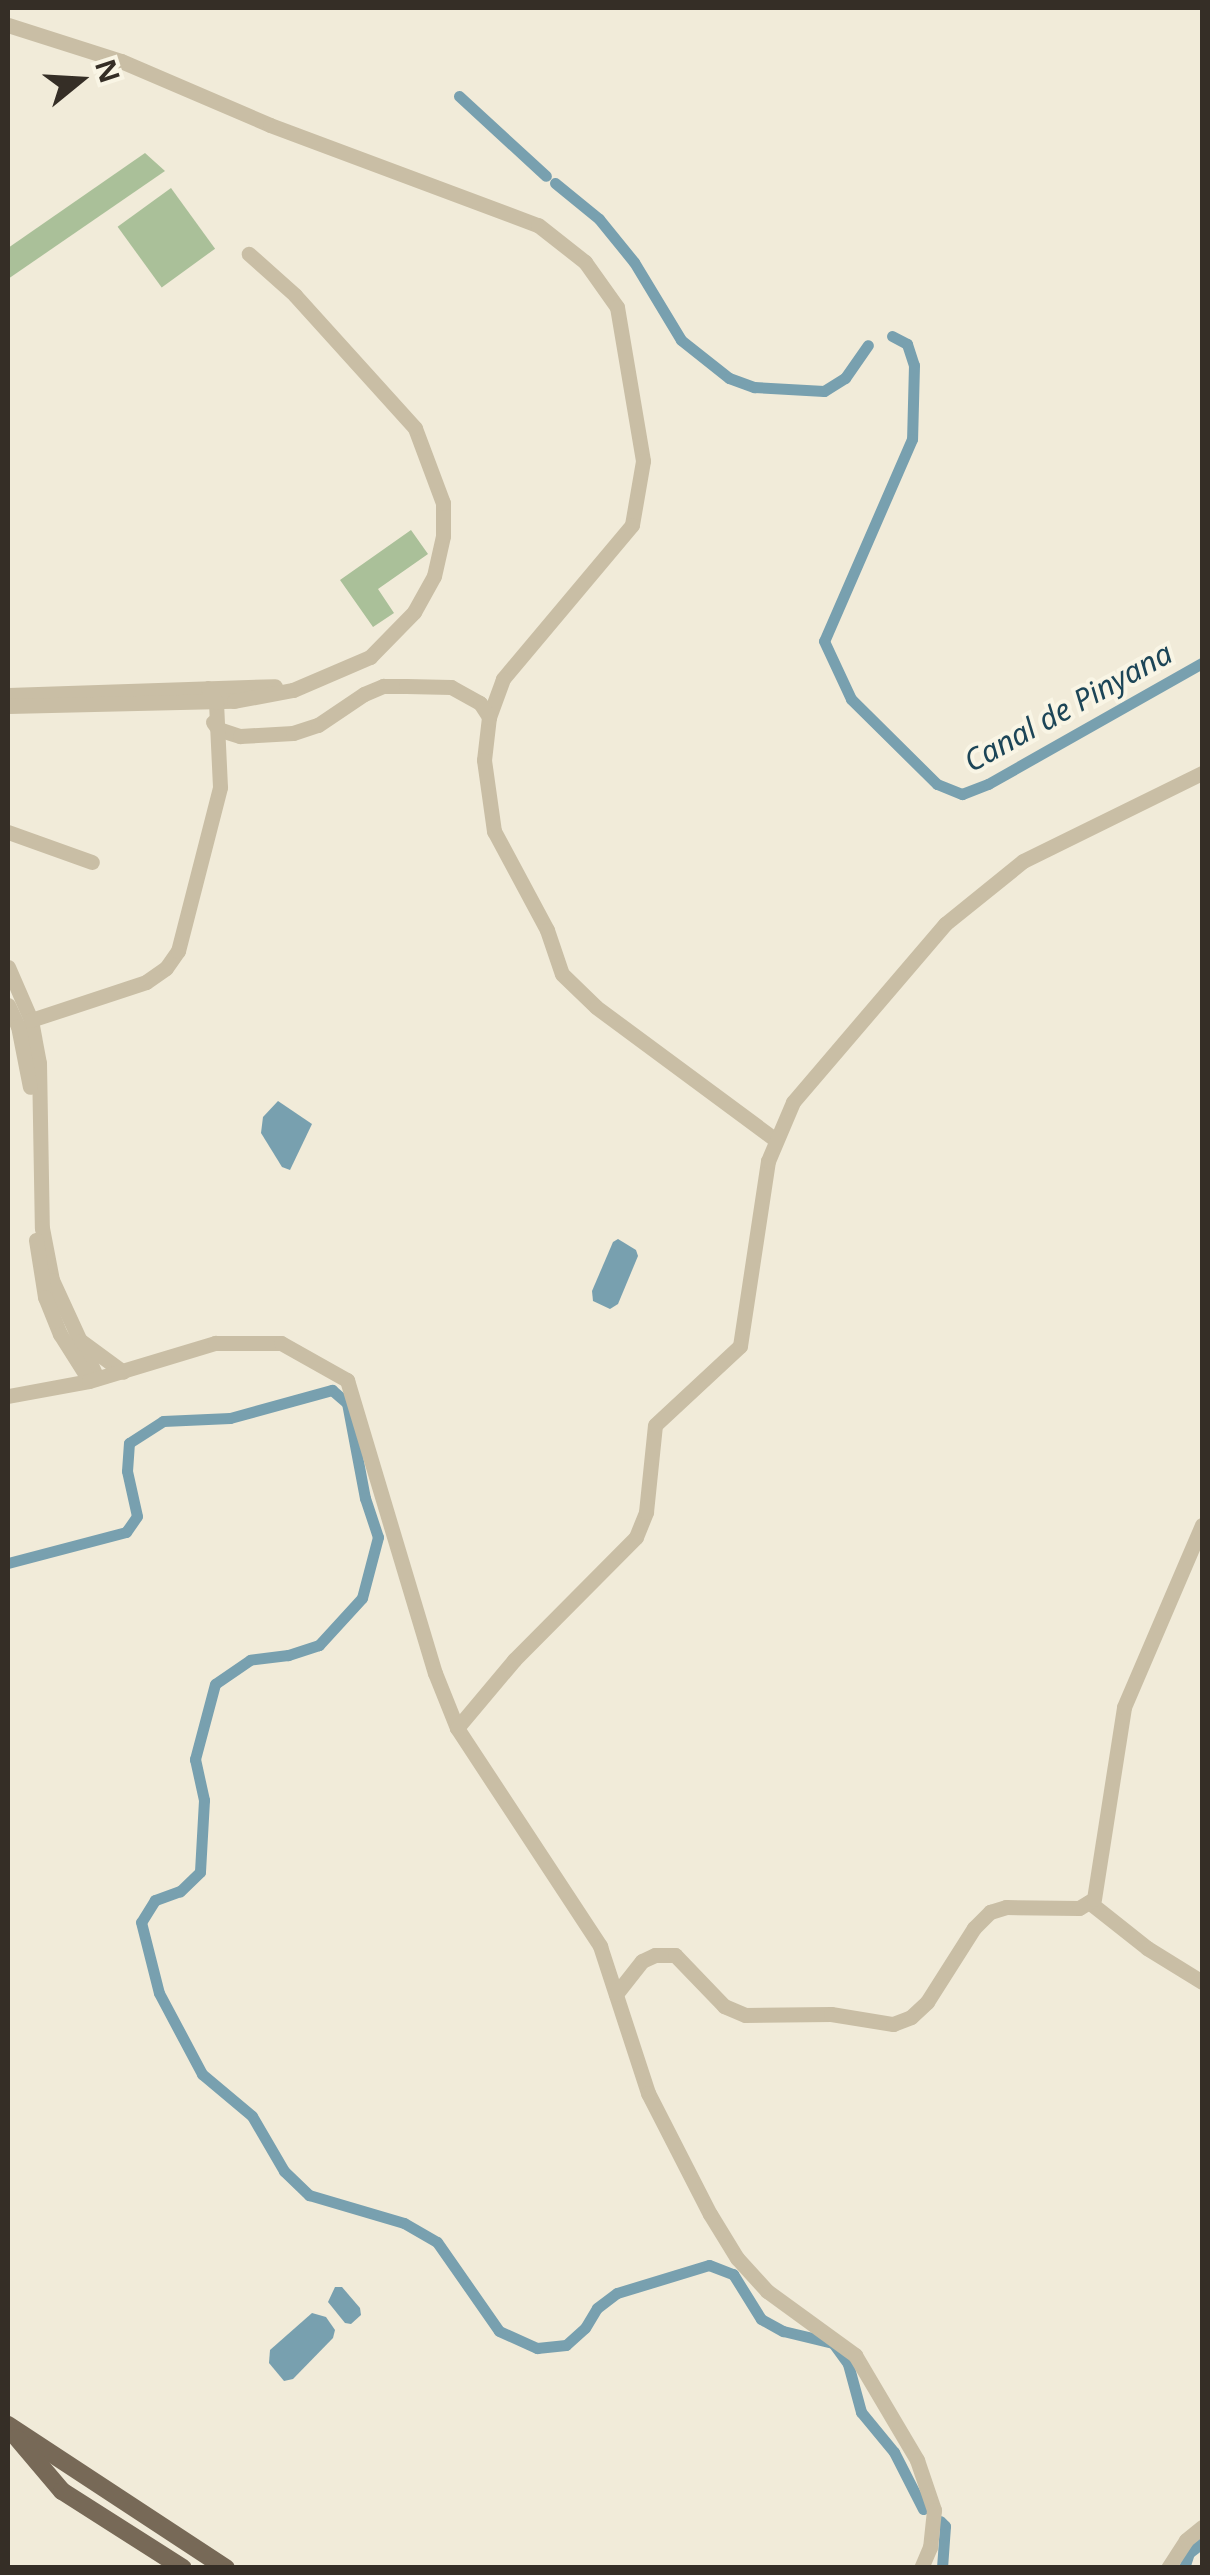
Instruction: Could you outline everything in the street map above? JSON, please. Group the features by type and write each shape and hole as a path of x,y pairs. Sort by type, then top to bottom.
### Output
{"main road":[{"path":"8,2425 62,2492 183,2568"},
{"path":"8,2425 226,2568"}],"street":[{"path":"8,25 121,61 270,125 538,226 586,262 617,307 643,460 632,524 503,679 490,717 484,760 494,831 546,930 562,974 596,1007 776,1140"},
{"path":"8,706 199,703 212,695 234,702 292,690 370,657 414,612 434,576 443,536 443,503 415,428 295,295 248,254"},
{"path":"8,695 223,696 317,678"},
{"path":"199,703 218,729 258,738 312,728 383,686 451,687 480,704 490,717"},
{"path":"31,1020 146,982 166,968 178,951 220,787 218,729 212,695"},
{"path":"218,729 234,702"},
{"path":"457,1728 514,1660 636,1537 646,1512 655,1425 740,1346 757,1218 776,1140 793,1102 945,924 1023,861 1202,774"},
{"path":"8,832 92,862"},
{"path":"8,967 11,998 25,1052 33,1124 38,1268 45,1297 93,1380"},
{"path":"11,998 61,1010"},
{"path":"11,998 31,1020 39,1063 42,1228 52,1280 73,1344 66,1384"},
{"path":"39,1063 44,1032 61,1010"},
{"path":"25,1052 31,1020"},
{"path":"8,1396 93,1380 215,1343 281,1344 347,1380 435,1673 457,1728 591,1931 659,2120 719,2228 767,2291 854,2355 917,2460 934,2510 923,2566"},
{"path":"73,1344 123,1372"},
{"path":"616,1994 642,1961 655,1955 675,1954 724,2006 745,2015 830,2014 893,2024 911,2017 927,2002 974,1928 990,1912 1006,1906 1079,1908 1094,1900 1104,1856 1124,1707 1202,1524"},
{"path":"1089,1902 1147,1948 1202,1982"},
{"path":"1168,2568 1186,2540 1202,2527"}],"green space":[{"path":"145,153 165,171 8,279 8,248"},
{"path":"171,188 215,249 162,287 118,227"},
{"path":"411,530 428,554 378,589 394,613 373,627 340,580"}],"water":[{"path":"278,1101 312,1124 290,1170 282,1167 261,1133 263,1117"},
{"path":"618,1239 636,1250 638,1256 618,1304 610,1309 593,1301 592,1291 613,1242"},
{"path":"335,2287 342,2287 360,2308 361,2315 351,2324 345,2323 328,2302"},
{"path":"312,2313 326,2317 335,2330 333,2338 293,2379 284,2381 269,2363 270,2350"}],"waterway":[{"name":"Canal de Pinyana","path":"459,96 546,176"},
{"name":"Canal de Pinyana","path":"555,183 599,219 634,262 681,340 729,378 754,387 824,391 845,378 868,345"},
{"name":"Canal de Pinyana","path":"892,336 907,344 914,365 912,439 824,641 851,699 937,784 962,794 988,784 1202,663"},
{"name":"Canal de Pinyana","path":"8,1563 126,1532 137,1516 127,1471 129,1443 163,1421 230,1418 332,1390 347,1403 365,1498 378,1537 362,1598 319,1645 288,1655 250,1660 215,1684 195,1759 204,1800 200,1872 180,1891 155,1900 141,1922 159,1993 202,2074 252,2116 284,2171 309,2195 404,2223 437,2242 499,2331 537,2348 566,2345 585,2328 597,2308 617,2293 709,2265 733,2274 761,2319 783,2331 833,2343 848,2364 861,2412 894,2452 923,2509"},
{"name":"Canal de Pinyana","path":"940,2521 945,2526 942,2568"},
{"name":"Canal de Pinyana","path":"1184,2568 1189,2553 1202,2543"}]}
